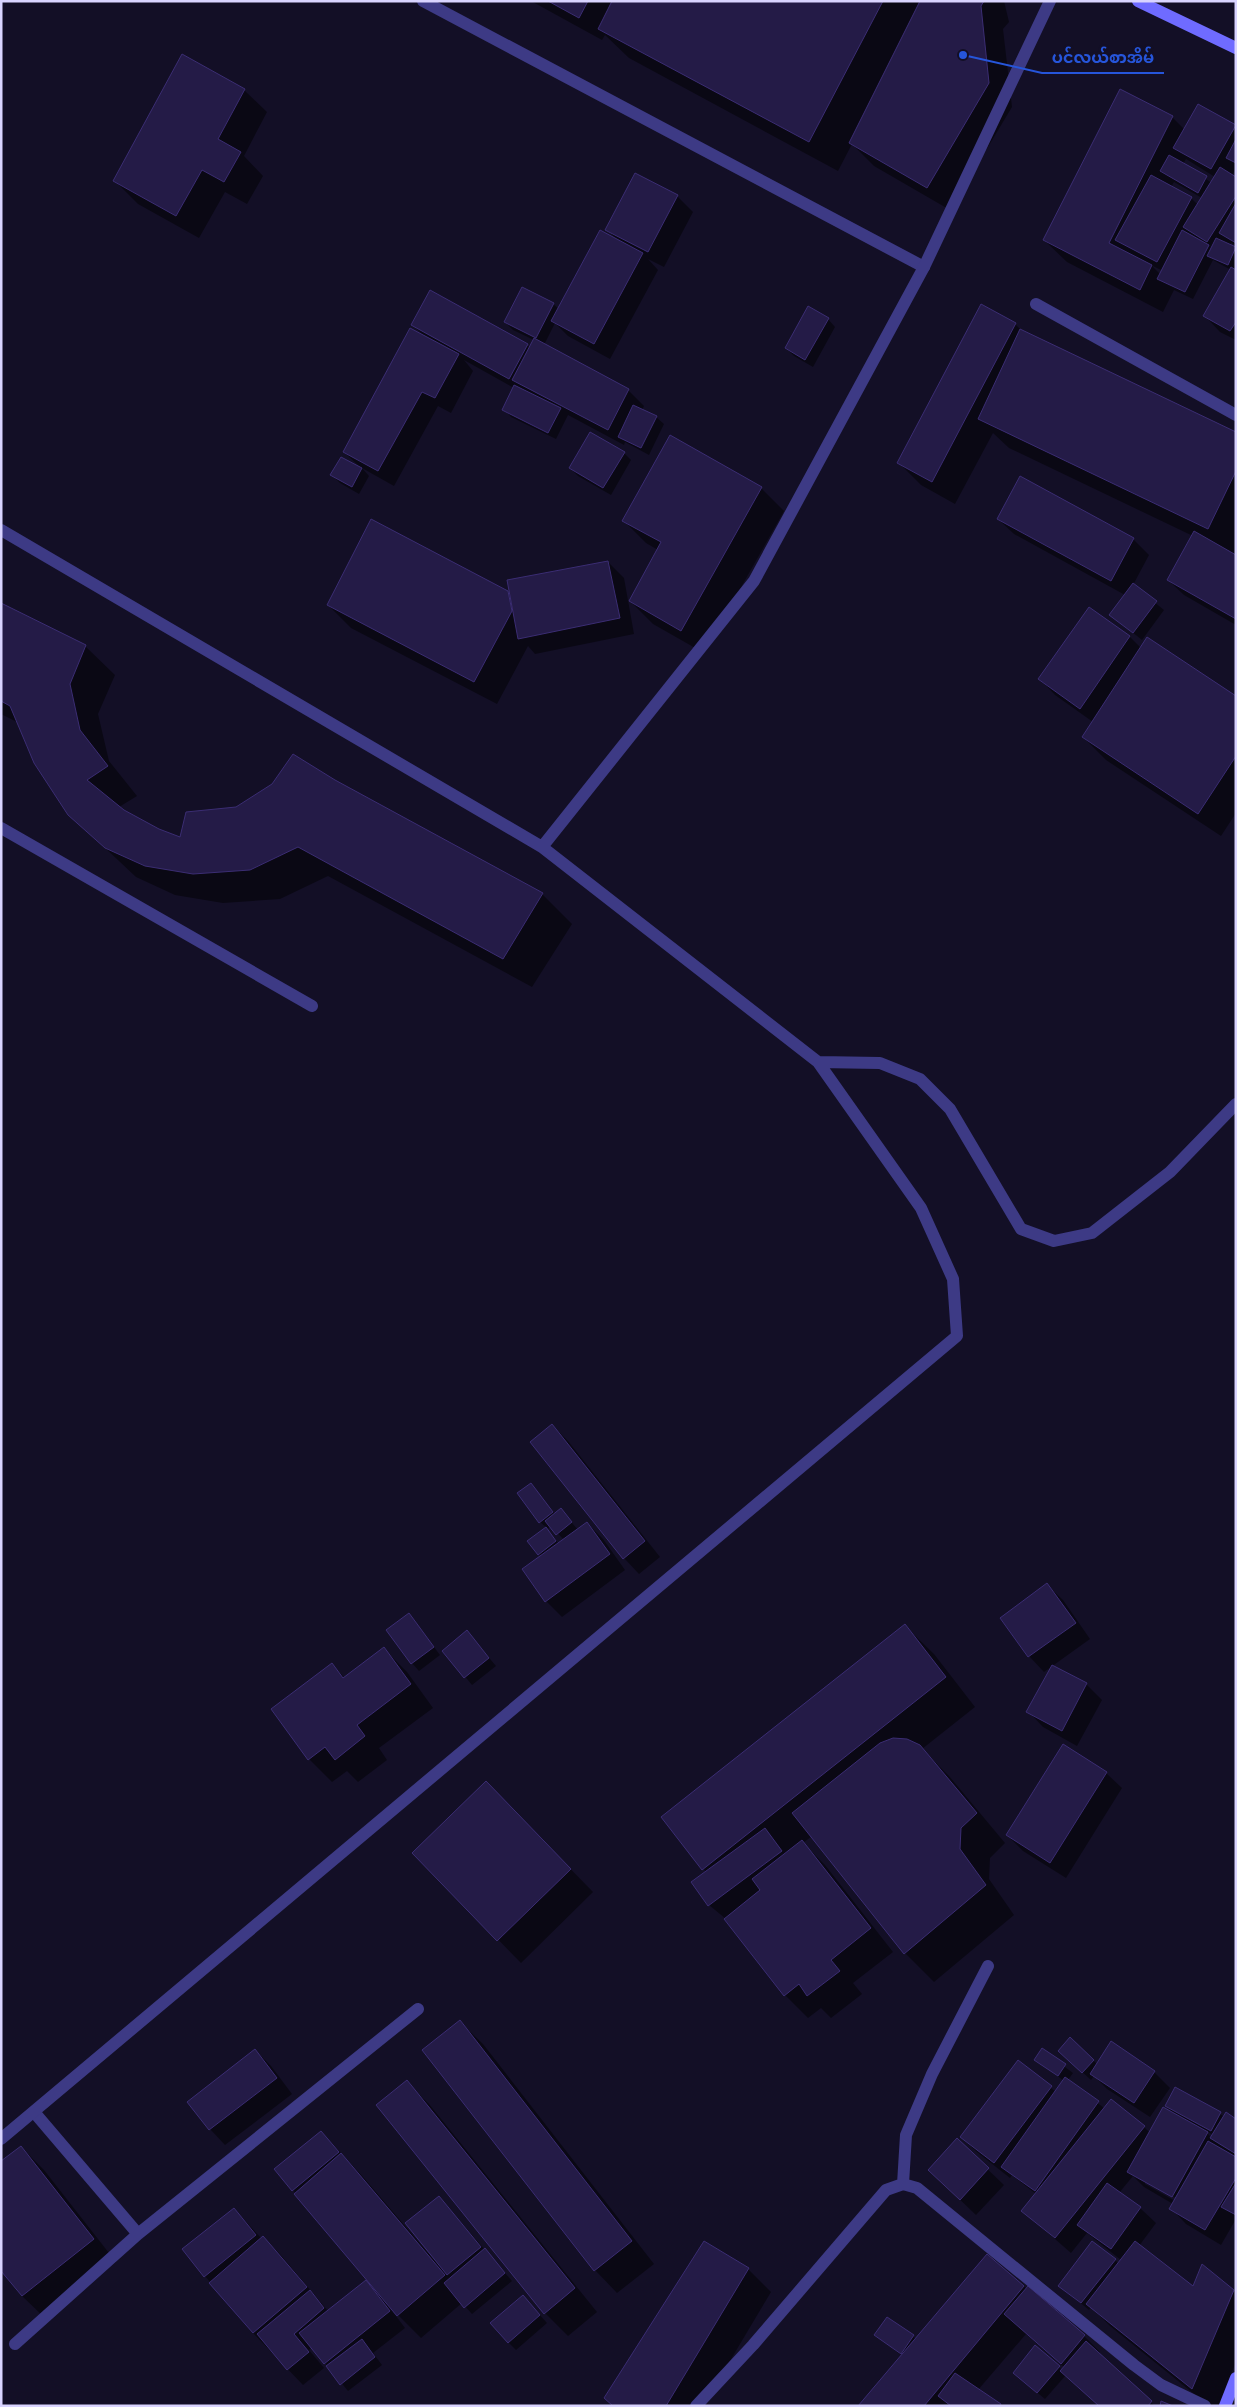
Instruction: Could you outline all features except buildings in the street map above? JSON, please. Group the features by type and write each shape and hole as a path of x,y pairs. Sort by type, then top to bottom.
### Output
{"main road":[{"path":"1138,1 1236,48"},
{"path":"1225,2406 1236,2378"}],"street":[{"path":"423,1 924,267"},
{"path":"542,847 754,581 924,267 1050,1"},
{"path":"1036,304 1236,415"},
{"path":"1,530 542,847 818,1062 920,1208 953,1279 957,1336 1,2139"},
{"path":"1,828 312,1006"},
{"path":"818,1062 880,1063 920,1080 950,1109 1021,1229 1054,1241 1092,1233 1170,1172 1236,1104"},
{"path":"903,2184 906,2135 937,2066 988,1966"},
{"path":"15,2344 138,2234 418,2009"},
{"path":"34,2112 138,2234"},
{"path":"696,2406 753,2345 886,2190 903,2184 917,2188 1161,2385 1205,2406"}],"place":[{"name":"ပင်လယ်စာအိမ်","path":"963,55"}]}
